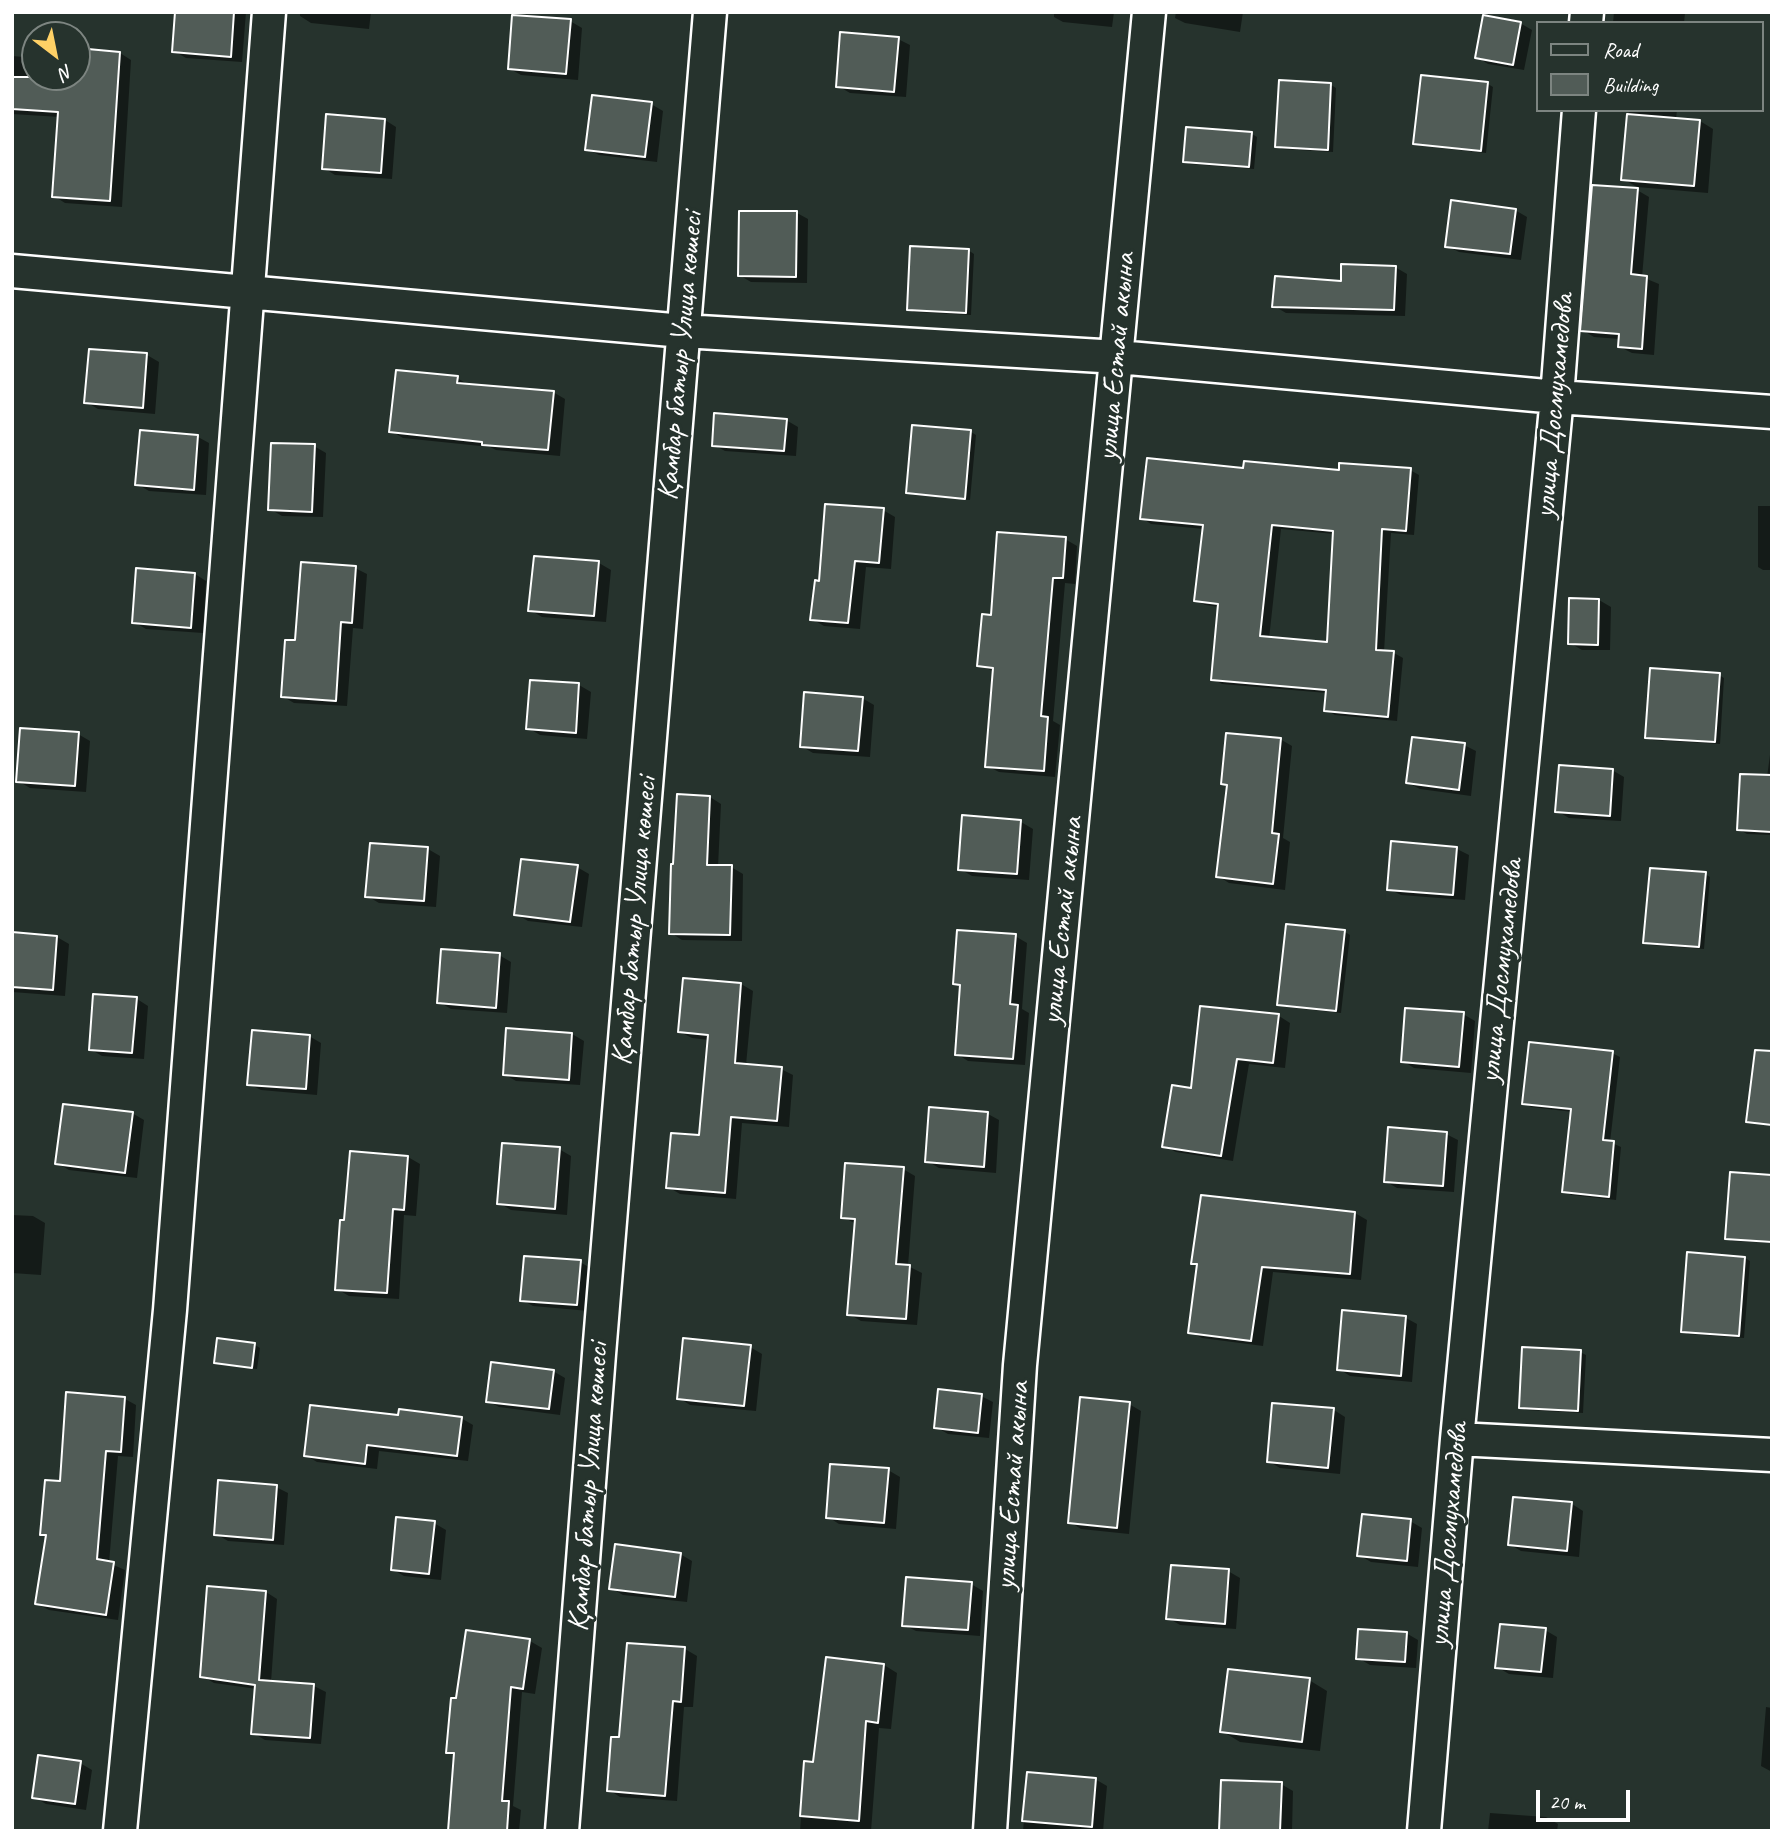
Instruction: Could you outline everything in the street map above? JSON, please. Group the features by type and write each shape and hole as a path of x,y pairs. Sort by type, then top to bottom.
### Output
{"street":[{"path":"120,1831 170,1310 269,12"},
{"name":"Қамбар батыр Улица көшесі","path":"562,1831 710,12"},
{"name":"улица Естай акына","path":"990,1831 1020,1365 1149,12"},
{"name":"улица Досмухамедова","path":"1424,1831 1457,1439 1557,397 1579,112"},
{"path":"12,271 683,331 1118,357 1557,397 1772,412"},
{"path":"1457,1439 1772,1455"}],"building":[{"path":"175,12 234,12 231,57 172,52"},
{"path":"512,15 571,19 566,74 508,69"},
{"path":"1483,15 1521,22 1513,65 1475,58"},
{"path":"840,32 899,37 894,92 836,87"},
{"path":"91,49 120,52 110,201 52,197 58,112 12,109 12,77 21,77 21,91 91,91"},
{"path":"1421,75 1488,82 1481,151 1413,144"},
{"path":"1279,80 1331,83 1328,150 1275,147"},
{"path":"592,95 652,102 645,157 585,150"},
{"path":"326,114 385,119 381,173 322,169"},
{"path":"1627,114 1700,120 1694,186 1621,180"},
{"path":"1186,127 1252,132 1249,167 1183,162"},
{"path":"1592,185 1638,188 1631,274 1647,276 1642,349 1618,347 1619,334 1580,331"},
{"path":"1451,200 1516,209 1510,254 1445,247"},
{"path":"739,211 797,211 796,277 738,276"},
{"path":"910,246 969,249 966,313 907,310"},
{"path":"1341,264 1396,266 1394,310 1272,307 1275,276 1341,281"},
{"path":"89,349 147,353 143,408 84,403"},
{"path":"396,370 458,376 457,383 554,391 548,450 482,445 482,442 389,432"},
{"path":"714,413 787,419 784,451 712,446"},
{"path":"912,425 971,430 965,499 906,493"},
{"path":"140,430 198,435 194,490 135,485"},
{"path":"271,443 315,444 312,512 268,510"},
{"path":"1147,458 1243,468 1244,461 1339,470 1339,463 1411,468 1406,531 1382,529 1376,650 1394,651 1388,717 1324,711 1326,690 1211,680 1218,604 1194,601 1203,525 1140,519","holes":["1272,525 1333,531 1327,642 1260,636"]},
{"path":"825,504 884,508 879,563 855,561 848,623 810,620 815,580 819,581"},
{"path":"997,532 1066,537 1063,578 1053,578 1041,716 1048,717 1044,771 985,767 993,668 977,666 982,614 991,615"},
{"path":"534,556 599,561 594,616 528,611"},
{"path":"301,562 356,566 352,623 341,622 336,701 281,697 285,640 295,640"},
{"path":"136,568 195,573 191,628 132,623"},
{"path":"1569,598 1599,599 1598,645 1568,644"},
{"path":"1650,668 1720,673 1715,742 1645,738"},
{"path":"530,680 579,683 576,733 526,729"},
{"path":"804,692 863,697 858,751 800,747"},
{"path":"20,728 79,732 75,786 16,782"},
{"path":"1226,733 1281,738 1272,833 1279,834 1273,884 1216,877 1227,785 1221,784"},
{"path":"1412,737 1465,743 1459,790 1406,783"},
{"path":"1559,765 1613,769 1610,816 1555,812"},
{"path":"1740,774 1772,775 1772,832 1737,830"},
{"path":"677,794 710,796 707,865 732,865 730,935 669,934"},
{"path":"962,815 1021,820 1017,874 958,870"},
{"path":"1391,841 1457,847 1453,895 1387,890"},
{"path":"370,843 428,847 424,901 365,897"},
{"path":"521,859 578,865 570,922 514,915"},
{"path":"1650,868 1706,872 1699,947 1643,943"},
{"path":"1286,924 1345,930 1336,1011 1277,1005"},
{"path":"957,930 1016,934 1010,1004 1018,1005 1013,1059 955,1055 960,985 953,984"},
{"path":"12,932 57,936 53,990 12,987"},
{"path":"441,949 500,953 496,1008 437,1003"},
{"path":"683,978 741,983 735,1063 782,1067 777,1121 731,1117 725,1193 666,1188 671,1133 699,1135 708,1035 678,1032"},
{"path":"93,994 137,997 132,1053 89,1050"},
{"path":"1200,1006 1279,1014 1273,1063 1237,1059 1221,1156 1162,1147 1172,1085 1191,1088"},
{"path":"1405,1008 1464,1012 1459,1067 1401,1062"},
{"path":"506,1028 572,1033 569,1080 503,1075"},
{"path":"252,1030 310,1035 306,1089 247,1085"},
{"path":"1529,1042 1613,1051 1603,1140 1614,1141 1609,1197 1562,1192 1571,1109 1522,1104"},
{"path":"1755,1050 1772,1051 1772,1125 1746,1122"},
{"path":"63,1104 133,1112 125,1173 55,1164"},
{"path":"929,1107 988,1112 984,1167 925,1162"},
{"path":"1388,1127 1447,1132 1443,1186 1384,1182"},
{"path":"502,1143 560,1147 555,1209 497,1204"},
{"path":"350,1151 408,1156 404,1210 393,1209 387,1293 335,1290 340,1220 344,1220"},
{"path":"845,1163 904,1167 896,1264 910,1265 906,1319 847,1315 855,1219 841,1218"},
{"path":"1730,1172 1772,1175 1772,1242 1725,1239"},
{"path":"1201,1195 1355,1212 1350,1274 1262,1267 1251,1341 1188,1333 1197,1264 1191,1264"},
{"path":"1687,1252 1745,1257 1739,1336 1681,1332"},
{"path":"524,1256 581,1260 577,1305 520,1301"},
{"path":"1342,1310 1406,1316 1401,1376 1337,1370"},
{"path":"217,1338 255,1343 252,1368 214,1363"},
{"path":"683,1338 751,1345 744,1406 677,1399"},
{"path":"1522,1347 1581,1350 1578,1411 1519,1408"},
{"path":"491,1362 554,1370 549,1409 486,1402"},
{"path":"938,1389 982,1394 978,1433 934,1428"},
{"path":"66,1392 125,1397 121,1452 106,1451 97,1559 114,1562 106,1615 35,1604 46,1535 40,1535 45,1480 60,1481"},
{"path":"1080,1397 1130,1402 1117,1528 1068,1523"},
{"path":"1272,1403 1334,1408 1328,1468 1267,1462"},
{"path":"310,1405 398,1415 399,1409 462,1417 457,1456 367,1445 365,1464 304,1456"},
{"path":"830,1464 889,1468 884,1523 826,1518"},
{"path":"218,1480 277,1485 273,1540 214,1535"},
{"path":"1513,1497 1572,1502 1567,1551 1508,1545"},
{"path":"1362,1514 1411,1519 1407,1561 1357,1556"},
{"path":"396,1517 435,1521 429,1574 391,1570"},
{"path":"615,1544 681,1553 675,1597 609,1589"},
{"path":"1171,1565 1229,1569 1225,1624 1166,1619"},
{"path":"906,1577 972,1582 968,1630 902,1626"},
{"path":"207,1586 266,1591 259,1680 314,1684 310,1738 251,1734 255,1685 200,1677"},
{"path":"1500,1624 1546,1628 1541,1672 1495,1668"},
{"path":"1358,1629 1407,1632 1405,1662 1356,1659"},
{"path":"466,1630 530,1639 523,1689 511,1687 502,1801 509,1801 507,1831 448,1831 454,1753 446,1753 451,1698 456,1698"},
{"path":"627,1643 685,1647 681,1702 673,1701 665,1796 607,1791 611,1737 619,1737"},
{"path":"826,1657 884,1664 878,1723 866,1721 859,1821 800,1816 804,1761 813,1762"},
{"path":"1228,1669 1310,1678 1302,1742 1220,1732"},
{"path":"38,1755 81,1761 75,1804 32,1798"},
{"path":"1027,1772 1096,1778 1092,1827 1022,1821"},
{"path":"1221,1780 1282,1782 1280,1831 1219,1831"}]}
